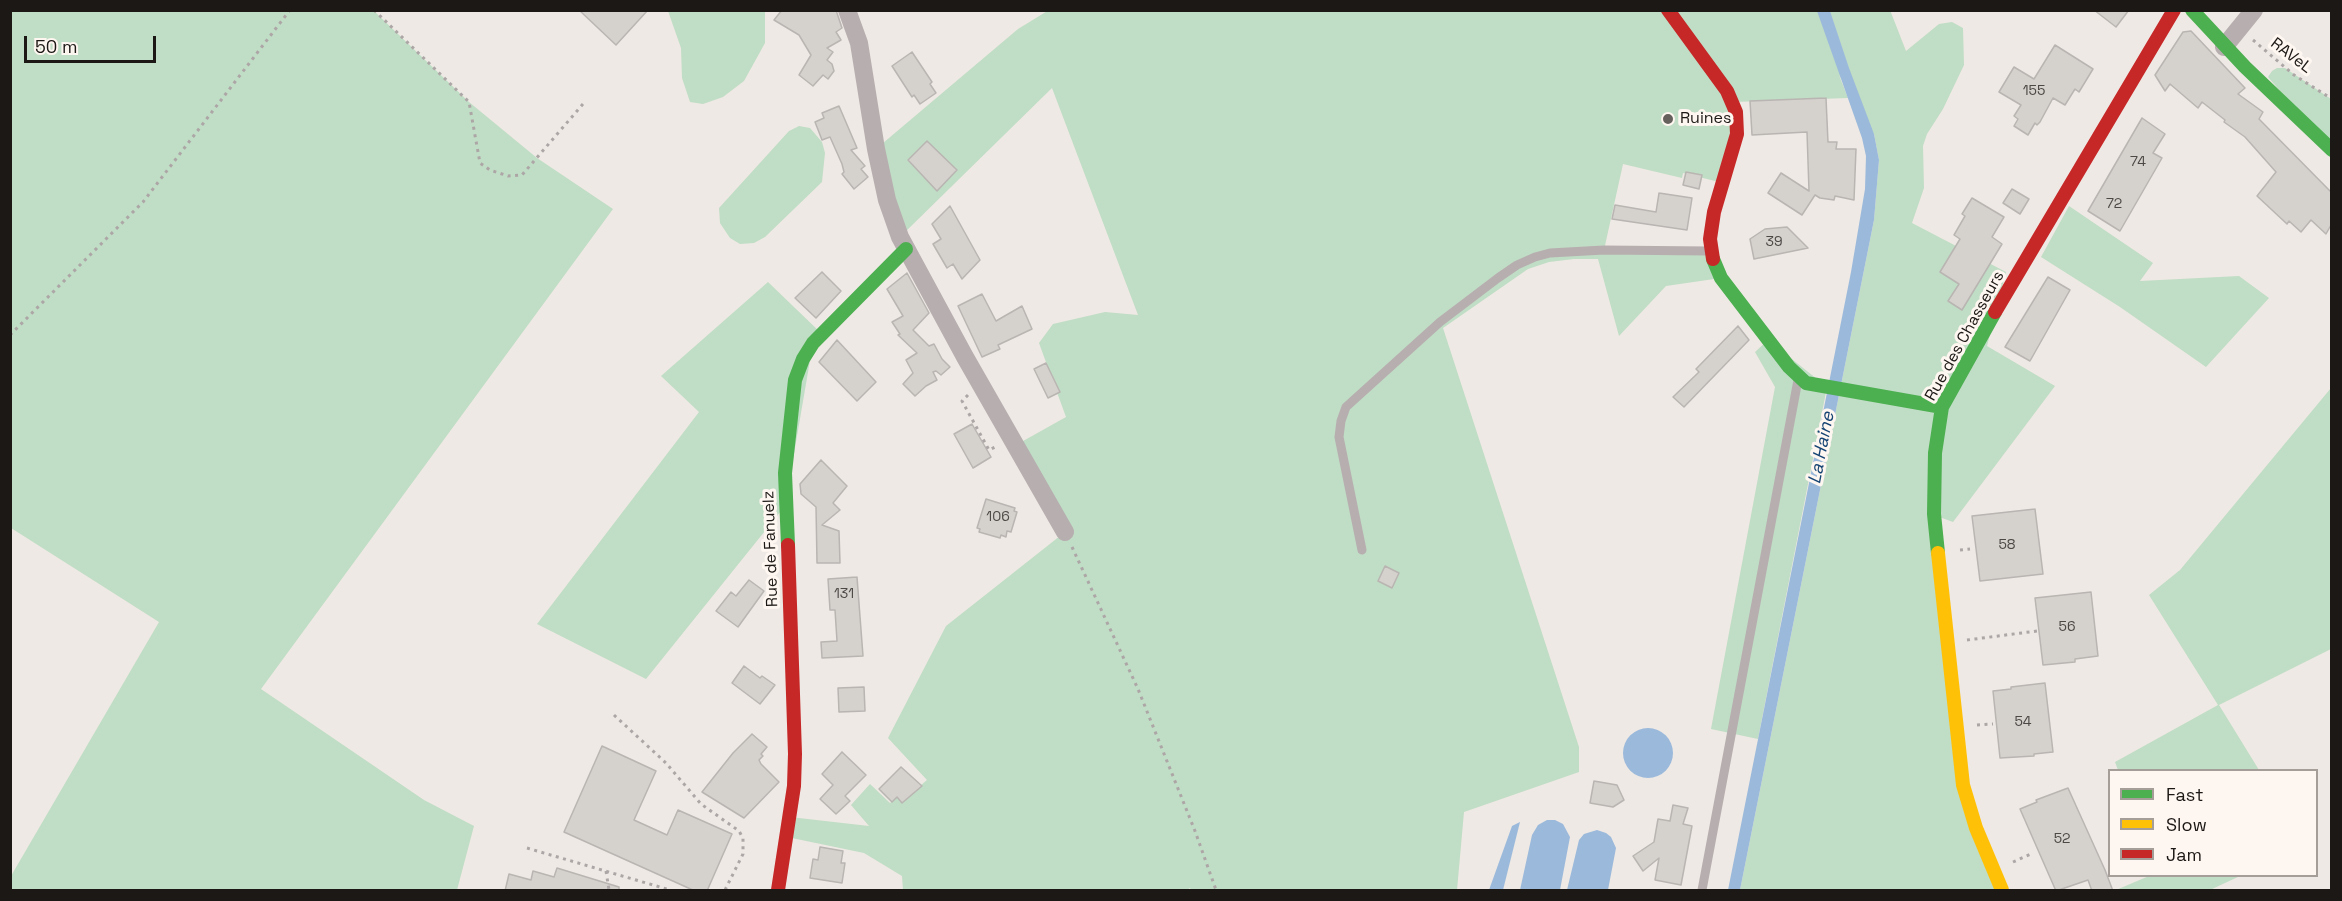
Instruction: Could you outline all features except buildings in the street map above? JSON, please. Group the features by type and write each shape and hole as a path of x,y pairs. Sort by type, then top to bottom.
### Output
{"street":[{"path":"847,10 859,43 887,200 906,249 1065,532"},
{"path":"1668,10 1726,91 1736,112 1737,134 1714,213 1711,251 1721,278 1799,378 1806,383 1942,407"},
{"name":"Rue des Chasseurs","path":"2002,891 1976,828 1963,785 1934,514 1935,453 1942,407 2014,278 2174,10"},
{"path":"2192,10 2224,47 2331,150"},
{"path":"2224,47 2258,11"},
{"name":"Rue de Fanuelz","path":"778,891 794,786 795,754 785,473 795,380 803,359 813,343 906,249"}],"lane":[{"path":"1362,550 1339,437 1346,406 1440,322 1517,265 1550,253 1604,250 1711,251"},
{"path":"1702,891 1799,378"}],"path":[{"path":"10,335 143,202 290,10"},
{"path":"374,10 469,102 473,113 480,163 490,170 508,176 522,175 583,104"},
{"name":"RAVeL","path":"2240,28 2270,56 2331,99"},
{"path":"1065,532 1138,689 1196,831 1216,891"},
{"path":"1947,643 2037,631"},
{"path":"614,715 666,763 701,804 739,831 743,838 743,854 725,891"},
{"path":"527,848 670,891"},
{"path":"606,871 609,891"}],"green space":[{"path":"1049,10 1890,10 1906,51 1939,24 1952,22 1963,28 1964,65 1943,109 1927,134 1923,146 1924,188 1912,223 2006,272 1987,346 2055,386 1953,522 1934,515 1963,785 2002,890 1740,890 1874,220 1879,160 1874,134 1839,75 1848,98 1734,102 1723,183 1683,173 1682,178 1623,164 1604,250 1711,251 1721,278 1666,286 1619,336 1598,259 1549,262 1528,269 1443,328 1579,747 1579,772 1464,812 1457,890 1191,890 1190,888 1187,890 903,890 902,876 864,853 787,837 790,817 869,826 851,805 870,784 890,803 901,793 906,798 927,780 888,738 946,626 1065,532 1016,445 1066,417 1039,343 1053,324 1105,312 1138,315 1052,88 900,237 876,149 1018,29"},
{"path":"10,11 374,11 469,102 537,158 613,209 261,689 424,800 474,826 457,890 11,890 11,876 159,622 11,528"},
{"path":"668,11 765,11 765,43 744,81 723,97 703,104 690,102 682,78 681,48"},
{"path":"2277,68 2285,68 2331,99 2331,150 2268,77"},
{"path":"799,126 810,128 822,142 825,153 822,182 765,237 754,243 740,244 730,238 720,223 719,208 789,131"},
{"path":"2069,206 2153,263 2140,281 2239,276 2269,298 2206,367 2120,307 2041,257"},
{"path":"768,282 822,334 813,343 785,506 646,679 537,624 699,412 661,376"},
{"path":"1768,340 1827,387 1758,739 1711,729 1775,387 1755,352"},
{"path":"2331,388 2331,649 2219,705 2258,769 2118,769 2115,762 2218,705 2149,595 2180,570"},
{"path":"2147,877 2238,877 2210,890 2116,890"}],"water":[{"name":"La Haine","path":"1817,11 1830,11 1874,134 1879,160 1874,220 1740,890 1728,890 1851,272 1865,189 1866,156 1862,138"},
{"path":"1643,728 1653,728 1666,735 1673,748 1673,758 1666,771 1653,778 1643,778 1634,774 1627,767 1623,758 1623,748 1627,739 1634,732"},
{"path":"1547,820 1555,820 1563,824 1570,837 1560,890 1520,890 1532,835 1538,825"},
{"path":"1520,822 1503,890 1489,890 1512,826"},
{"path":"1597,830 1611,837 1616,848 1608,890 1567,890 1579,840 1584,834"}],"traffic: fast":[{"path":"2192,10 2245,67 2332,150"},
{"path":"788,545 785,473 795,380 803,359 813,343 906,249"},
{"path":"1713,259 1721,278 1789,367 1806,383 1942,407"},
{"path":"1938,553 1934,514 1935,453 1942,407 1995,312"}],"traffic: slow":[{"path":"1938,553 1963,785 1976,828 2002,890"}],"traffic: jam":[{"path":"1668,10 1727,91 1736,112 1737,134 1714,212 1710,239 1713,259"},
{"path":"1995,312 2174,10"},
{"path":"778,890 794,786 795,754 788,545"}],"place":[{"name":"Ruines","path":"1668,119"}]}
